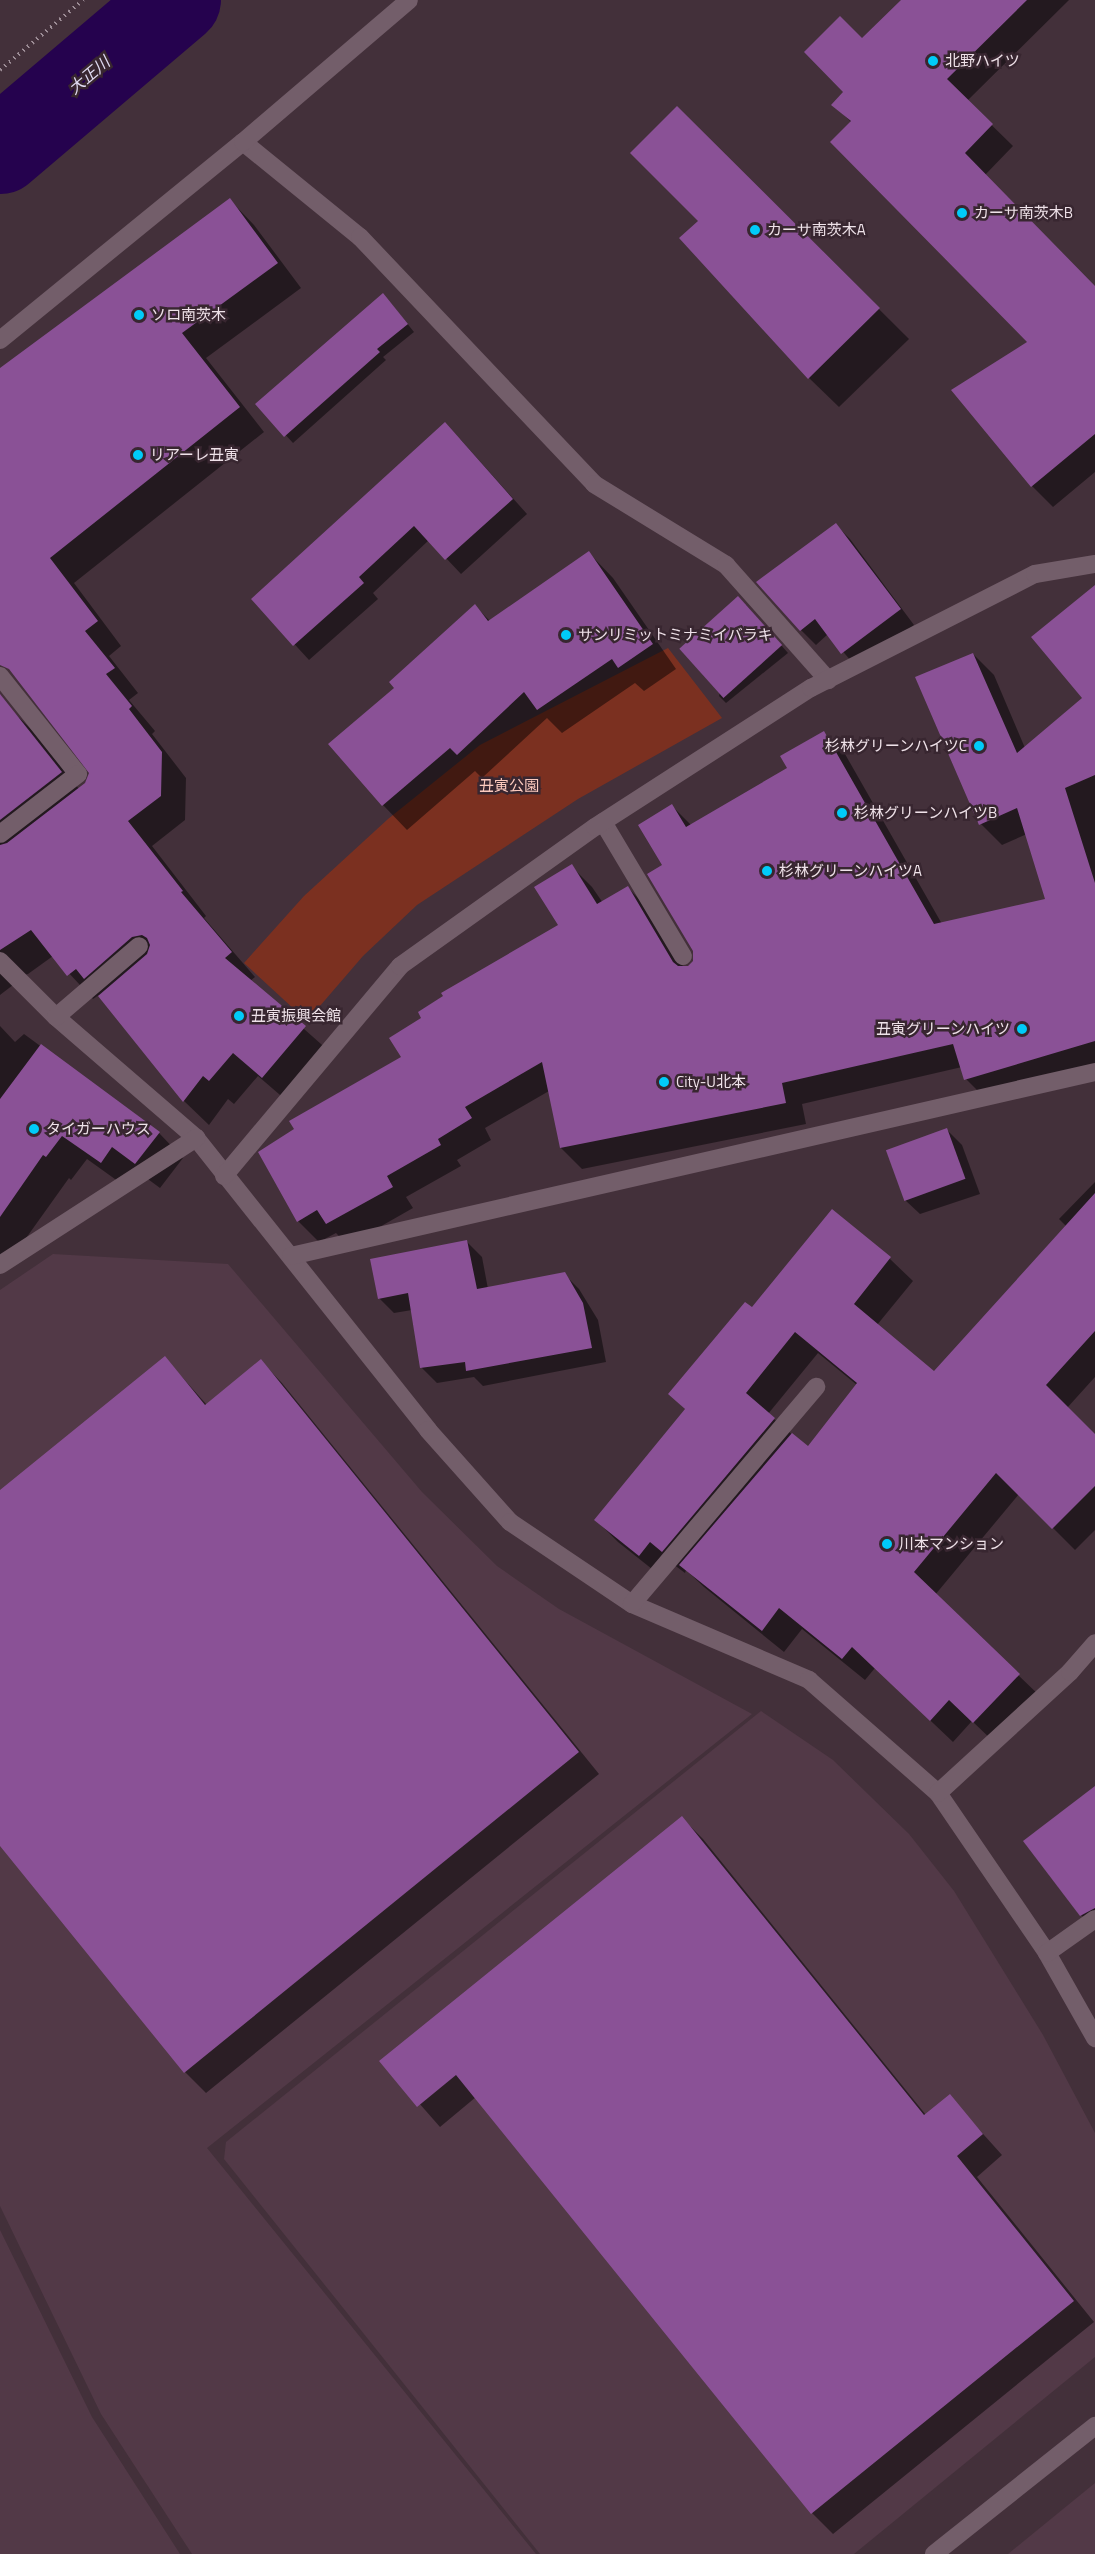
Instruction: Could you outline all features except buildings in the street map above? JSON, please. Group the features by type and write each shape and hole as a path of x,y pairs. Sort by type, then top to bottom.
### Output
{"street":[{"path":"0,340 243,142 409,0"},
{"path":"243,142 360,237 594,484 726,566 828,680"},
{"path":"224,1176 400,966 603,822 828,680 1035,574 1095,564"},
{"path":"0,676 78,774 0,834"},
{"path":"603,822 683,956"},
{"path":"56,1017 139,946"},
{"path":"0,961 56,1017 196,1138 428,1430 510,1522 632,1604 809,1680 938,1793 1047,1953 1095,2038"},
{"path":"291,1256 1095,1072"},
{"path":"0,1265 196,1138"},
{"path":"632,1604 816,1387"},
{"path":"938,1793 1070,1672 1095,1643"},
{"path":"1047,1953 1095,1919"},
{"path":"934,2554 1095,2426"}],"path":[{"path":"0,70 83,0"}],"shaded area":[{"path":"53,1254 228,1264 422,1492 497,1566 559,1609 752,1714 207,2148 536,2554 192,2554 101,2414 0,2206 0,1290"},
{"path":"761,1711 833,1760 909,1834 954,1891 1043,2035 1095,2133 1095,2357 854,2554 540,2554 224,2159 226,2142"},
{"path":"0,2230 92,2417 180,2554 0,2554"},
{"path":"1095,2483 1095,2554 1008,2554"}],"green space":[{"name":"丑寅公園","path":"668,648 722,718 578,799 417,905 363,956 307,1021 244,963 304,896 388,819 480,745"}],"waterway":[{"name":"大正川","path":"0,150 177,0"}],"place":[{"name":"北野ハイツ","path":"933,61"},
{"name":"カーサ南茨木B","path":"962,213"},
{"name":"カーサ南茨木A","path":"755,230"},
{"name":"ソロ南茨木","path":"139,315"},
{"name":"リアーレ丑寅","path":"138,455"},
{"name":"サンリミットミナミイバラキ","path":"566,635"},
{"name":"杉林グリーンハイツC","path":"979,746"},
{"name":"杉林グリーンハイツB","path":"842,813"},
{"name":"杉林グリーンハイツA","path":"767,871"},
{"name":"丑寅振興会館","path":"239,1016"},
{"name":"丑寅グリーンハイツ","path":"1022,1029"},
{"name":"City-U北本","path":"664,1082"},
{"name":"タイガーハウス","path":"34,1129"},
{"name":"川本マンション","path":"887,1544"}]}
